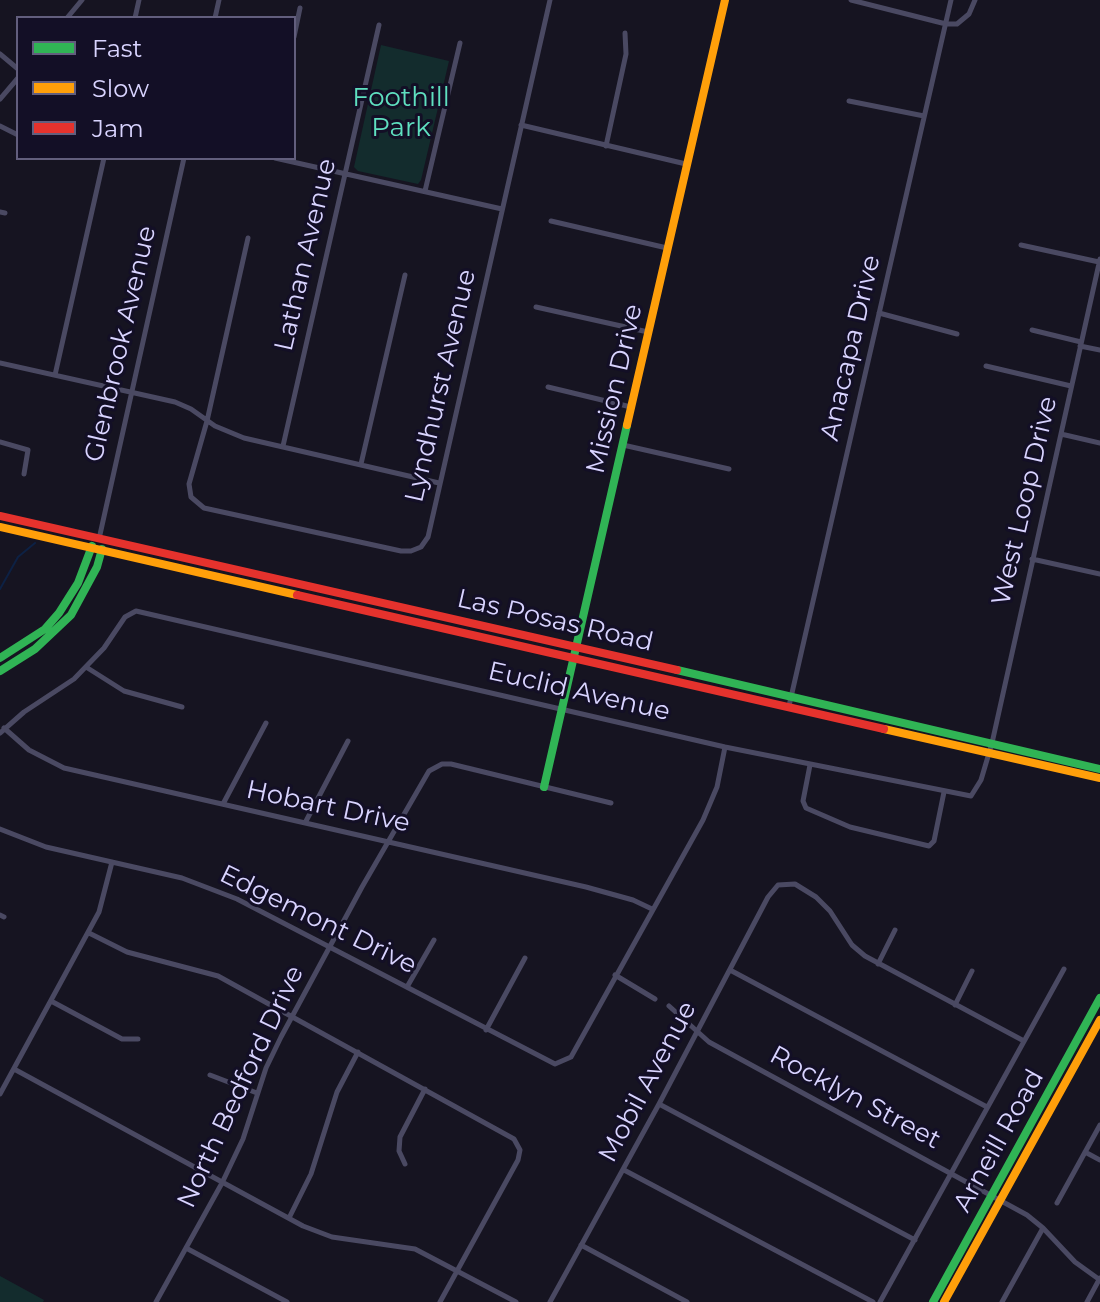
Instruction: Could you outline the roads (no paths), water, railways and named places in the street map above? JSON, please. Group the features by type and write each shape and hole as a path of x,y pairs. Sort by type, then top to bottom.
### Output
{"main road":[{"name":"Mission Drive","path":"544,787 725,0"},
{"name":"Las Posas Road","path":"0,516 792,696 1100,778"},
{"name":"Las Posas Road","path":"0,527 789,706 1100,769"},
{"path":"0,658 45,629 59,613 78,583 91,548 99,539 103,551 71,615 35,649 0,671"},
{"name":"Arneill Road","path":"944,1302 1100,998"},
{"name":"Arneill Road","path":"933,1302 1100,1020"}],"street":[{"path":"69,16 82,0"},
{"name":"Lyndhurst Avenue","path":"207,421 189,484 192,499 204,508 411,551 421,547 428,537 550,0"},
{"path":"851,0 946,24 963,21 975,0"},
{"name":"Anacapa Drive","path":"789,706 951,0"},
{"path":"296,27 300,8"},
{"name":"Lathan Avenue","path":"283,446 379,25"},
{"path":"606,146 626,54 625,33"},
{"path":"425,191 460,43"},
{"path":"0,54 16,67"},
{"path":"0,99 16,80"},
{"path":"849,101 924,116"},
{"path":"521,125 686,164"},
{"path":"55,375 104,160"},
{"name":"Glenbrook Avenue","path":"99,539 184,160"},
{"path":"284,160 502,209"},
{"path":"551,221 667,248"},
{"path":"207,421 248,238"},
{"path":"1021,245 1100,260"},
{"name":"West Loop Drive","path":"990,748 1100,260"},
{"path":"361,464 405,275"},
{"path":"536,307 648,332"},
{"path":"879,313 957,334"},
{"path":"1032,330 1100,350"},
{"path":"0,363 186,406 234,435 439,483"},
{"path":"986,366 1071,386"},
{"path":"548,387 631,407"},
{"path":"1061,434 1100,443"},
{"path":"0,442 28,450 24,474"},
{"path":"623,445 729,469"},
{"path":"1032,559 1100,574"},
{"name":"Euclid Avenue","path":"86,667 132,612 167,617 725,747 944,792 973,795 990,748"},
{"path":"2,731 86,667 124,691 182,707"},
{"path":"223,804 266,723"},
{"name":"Hobart Drive","path":"2,731 29,750 64,768 607,892 652,909"},
{"path":"305,823 348,741"},
{"path":"655,999 615,975 710,805 725,747"},
{"name":"North Bedford Drive","path":"156,1302 243,1139 266,1068 291,1017 420,785 435,767 451,764 544,787"},
{"path":"810,765 803,801 806,808 850,827 929,846 934,841 944,792"},
{"path":"544,787 611,803"},
{"name":"Edgemont Drive","path":"0,829 46,847 209,887 263,911 549,1063 560,1063 571,1057 615,975"},
{"path":"0,1094 89,933 103,901 112,862"},
{"name":"Mobil Avenue","path":"550,1302 775,888 783,883 800,886 816,897 830,911 852,945 878,964"},
{"path":"895,930 878,964 1024,1041"},
{"path":"89,933 127,952 218,976 514,1139 519,1156 440,1302"},
{"path":"407,987 434,940"},
{"path":"486,1030 525,958"},
{"path":"880,1302 1064,969"},
{"path":"730,970 987,1107"},
{"path":"955,1005 972,971"},
{"path":"51,1001 122,1039 138,1039"},
{"name":"Rocklyn Street","path":"669,1006 697,1034 1027,1215 1075,1262 1100,1279"},
{"path":"289,1218 311,1174 337,1092 358,1052"},
{"path":"14,1069 289,1218 332,1237 415,1249 516,1302"},
{"path":"210,1075 257,1093"},
{"path":"405,1164 399,1151 400,1137 425,1089"},
{"path":"659,1104 915,1240"},
{"path":"1057,1203 1100,1125"},
{"path":"1085,1152 1100,1160"},
{"path":"624,1170 873,1302"},
{"path":"1002,1302 1043,1228"},
{"path":"581,1245 687,1302"},
{"path":"186,1248 287,1302"},
{"path":"1087,1302 1100,1279"}],"waterway":[{"path":"0,589 18,557 35,543"}],"park label":[{"name":"Foothill Park","path":"401,113"}]}
